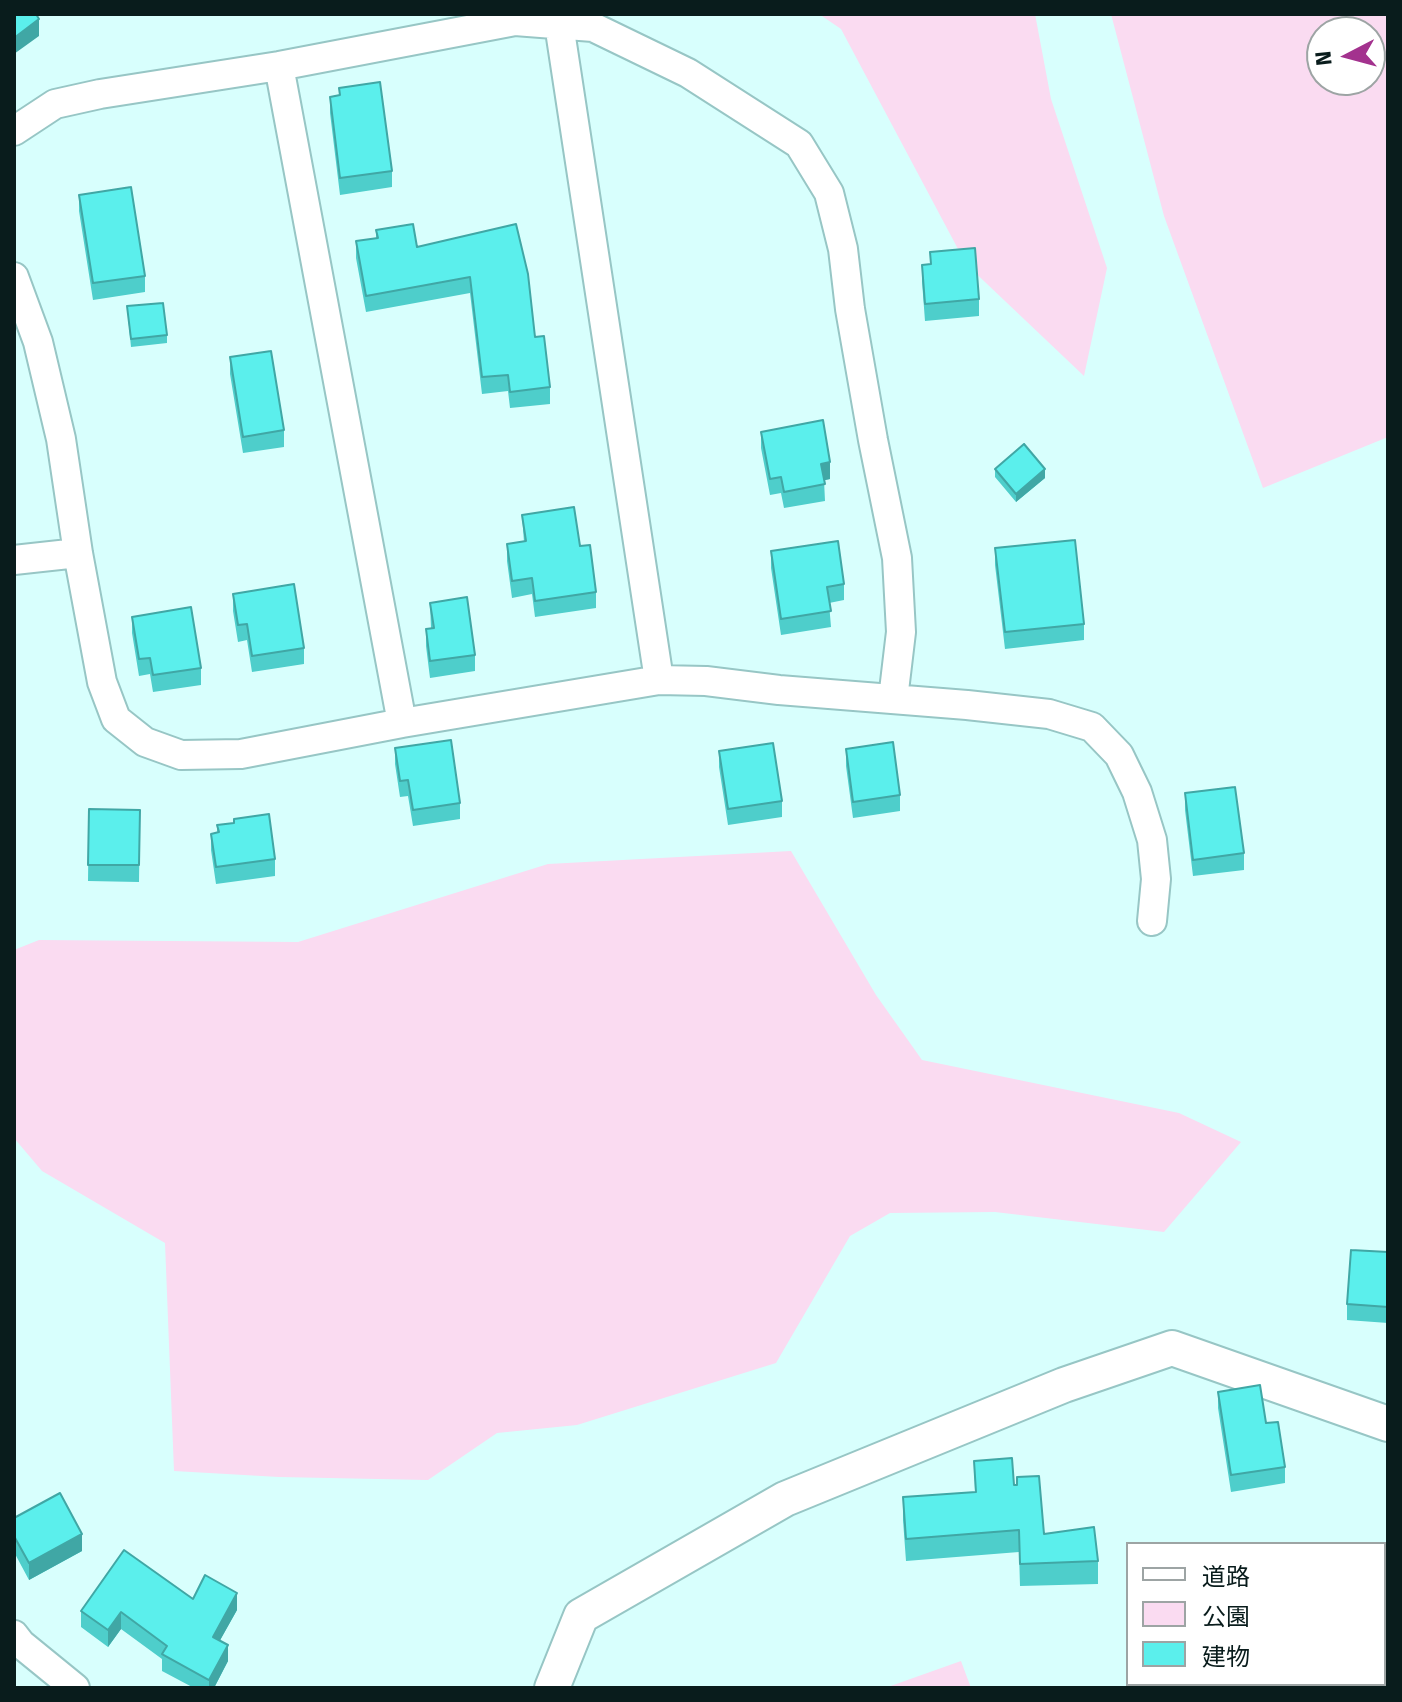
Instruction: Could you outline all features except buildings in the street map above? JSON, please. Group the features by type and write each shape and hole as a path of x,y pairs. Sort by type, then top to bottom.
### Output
{"street":[{"path":"14,131 55,104 100,94 279,66 515,21 593,27 688,73 799,144 829,193 843,249 850,309 897,558 901,632 893,699"},
{"path":"559,24 659,680"},
{"path":"279,66 402,723"},
{"path":"14,277 38,342 61,439 102,682 116,719 145,742 181,755 241,754 402,723 659,680 706,681 1049,714 1092,727 1119,755 1137,792 1152,840 1156,879 1152,921"},
{"path":"14,560 78,553"},
{"path":"552,1688 581,1616 785,1499 1064,1385 1172,1348 1388,1424"},
{"path":"14,1635 75,1688"}],"green space":[{"path":"819,14 1035,14 1051,99 1107,268 1084,376 966,264 841,29"},
{"path":"1111,14 1388,14 1388,437 1263,488 1164,216"},
{"path":"791,851 876,995 922,1060 1179,1113 1241,1142 1164,1232 995,1212 890,1213 850,1236 776,1363 577,1425 497,1433 428,1480 174,1471 165,1243 42,1171 14,1138 14,950 39,940 298,942 548,864"},
{"path":"961,1661 971,1688 885,1688"}]}
